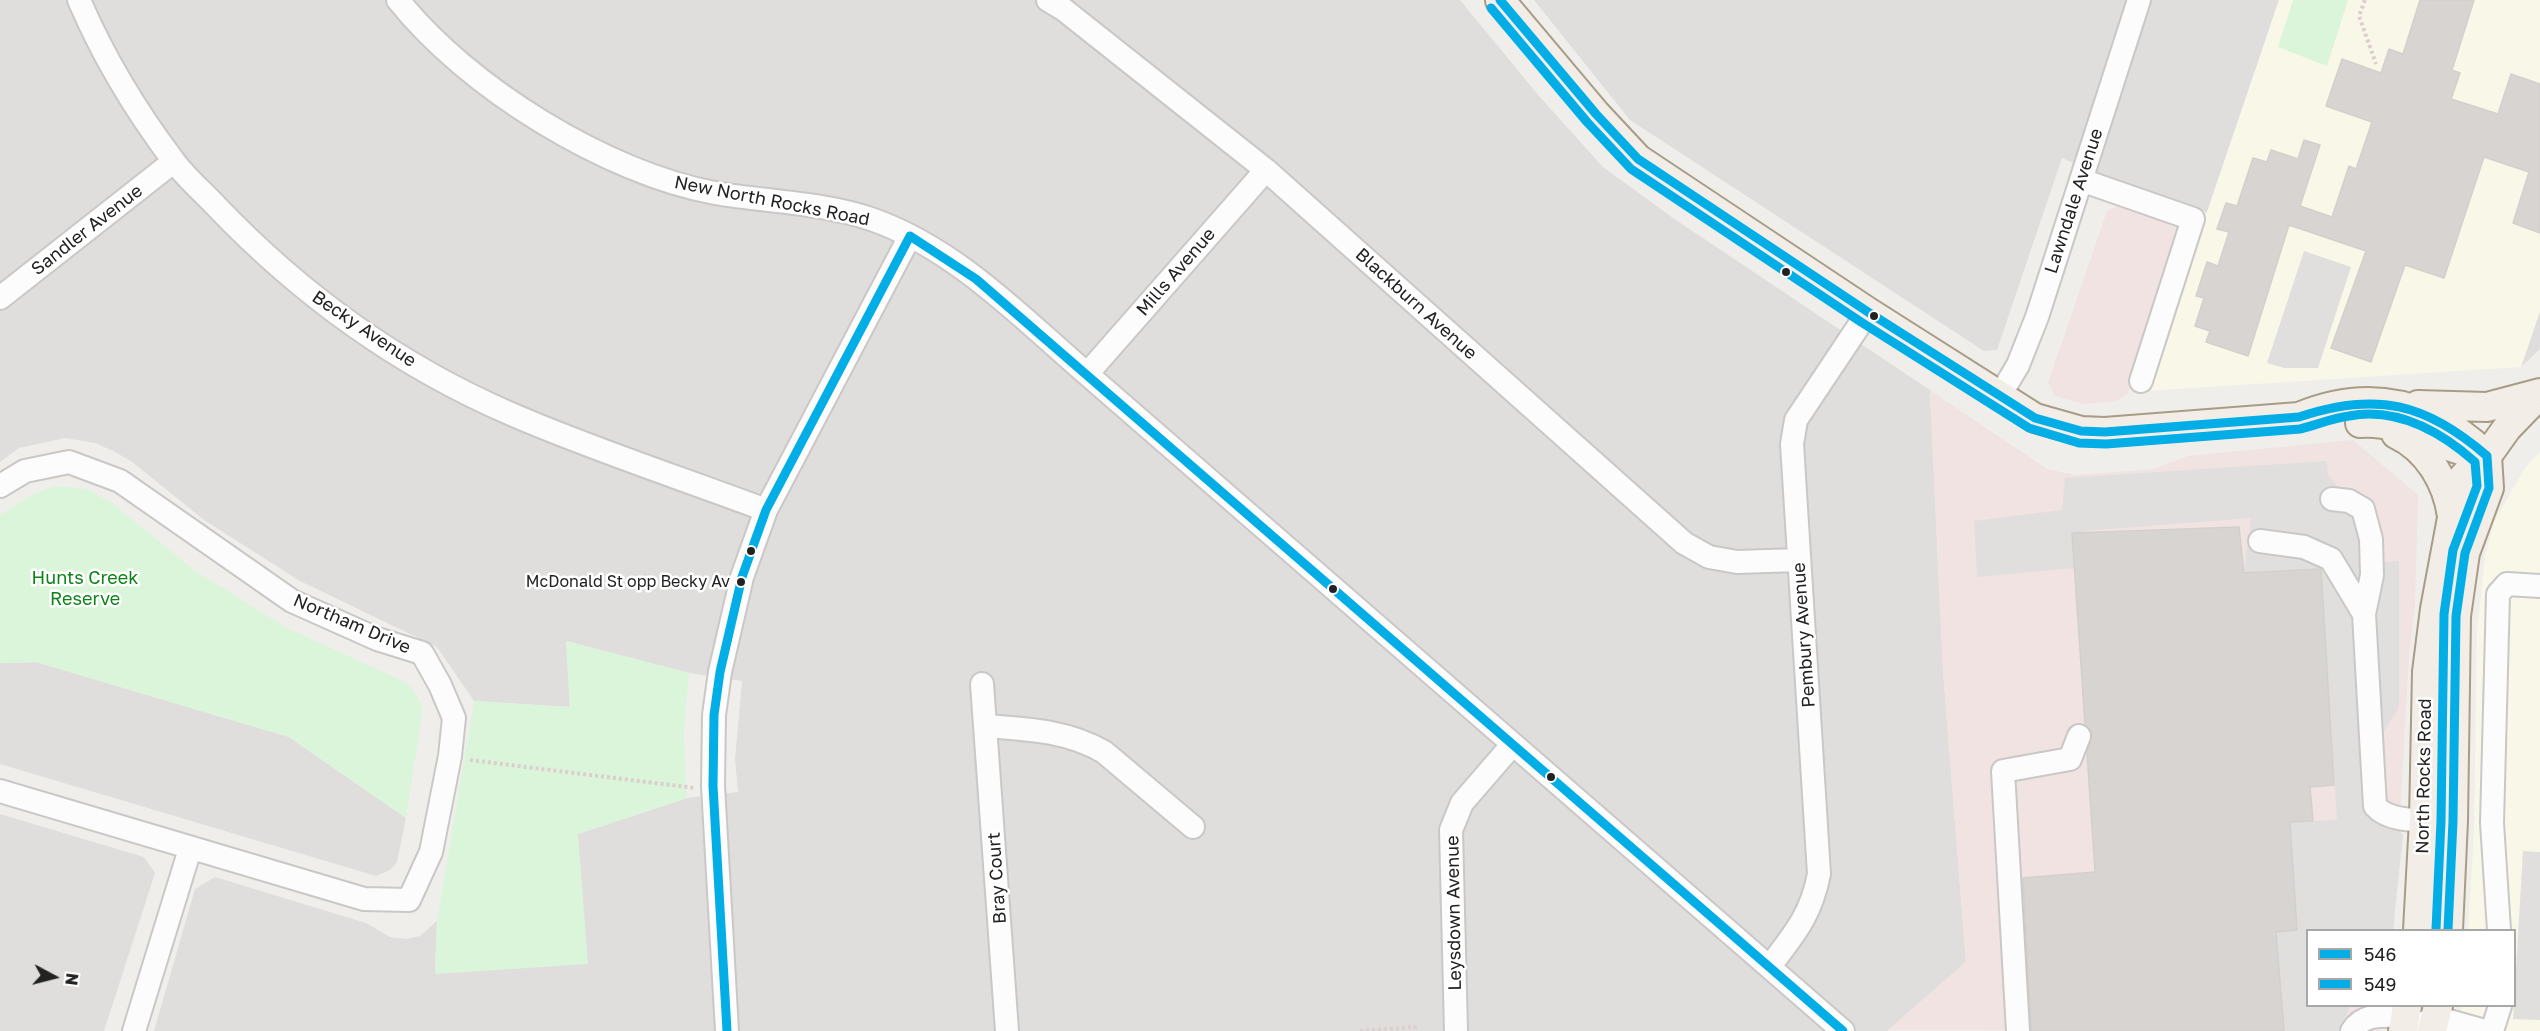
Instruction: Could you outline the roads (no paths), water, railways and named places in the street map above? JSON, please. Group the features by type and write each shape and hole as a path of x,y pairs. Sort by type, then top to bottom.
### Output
{"main road":[{"path":"1500,0 1596,114 1638,159 1868,312 2035,418 2081,431 2105,432 2299,417 2327,405 2407,406 2429,403 2487,407 2540,393"},
{"path":"2487,456 2507,428 2540,393"},
{"path":"2407,406 2448,423 2487,456"},
{"path":"2299,417 2323,425 2366,422 2398,425 2456,450 2487,456"},
{"path":"2366,422 2401,436 2420,450 2442,479 2449,497 2452,518"},
{"name":"North Rocks Road","path":"2418,929 2424,820 2427,672 2435,609 2452,518 2464,476 2487,456"},
{"name":"North Rocks Road","path":"2448,929 2453,821 2456,616 2465,553 2489,488 2487,456"}],"street":[{"name":"Becky Avenue","path":"79,0 94,34 120,79 173,162 249,241 314,297 402,357 512,414 766,510"},
{"name":"Blackburn Avenue","path":"1048,0 1063,9 1266,170 1684,543 1709,557 1737,562 1799,560"},
{"name":"Lawndale Avenue","path":"1999,396 2018,365 2037,317 2139,0"},
{"name":"New North Rocks Road","path":"402,1 472,73 560,133 628,166 713,192 796,202 871,219 910,236 976,279 1843,1031"},
{"name":"Sandler Avenue","path":"0,298 173,162"},
{"name":"Mills Avenue","path":"1087,374 1266,170"},
{"path":"2081,180 2193,219 2141,381"},
{"path":"727,1031 713,786 715,693 742,576 766,510 910,236"},
{"name":"Pembury Avenue","path":"1770,966 1797,931 1814,901 1819,874 1792,444 1796,420 1868,312"},
{"name":"Northam Drive","path":"0,486 25,471 69,462 120,482 292,601 377,639 422,653 440,685 454,718 450,756 431,852 409,900 364,899 0,791"},
{"path":"2332,499 2344,499 2356,503 2363,509 2368,523 2372,574 2364,614 2375,806 2386,814 2424,820 2453,821"},
{"path":"2260,541 2304,547 2331,559 2364,614"},
{"path":"2499,929 2492,823 2498,594 2507,584 2540,586"},
{"name":"Bray Court","path":"982,684 987,726 1007,1031"},
{"path":"987,726 1049,731 1091,745 1104,752 1193,827"},
{"path":"2018,1031 2003,771 2070,759 2079,736"},
{"name":"Leysdown Avenue","path":"1456,1031 1451,830 1462,803 1513,744"},
{"path":"134,1031 190,849"},
{"path":"2492,1031 2499,1007"},
{"path":"2352,1031 2362,1019 2372,1016 2406,1021 2435,1018 2485,1031"}],"place":[{"name":"McDonald St opp Becky Av","path":"741,582"}],"park label":[{"name":"Hunts Creek Reserve","path":"85,588"}]}
